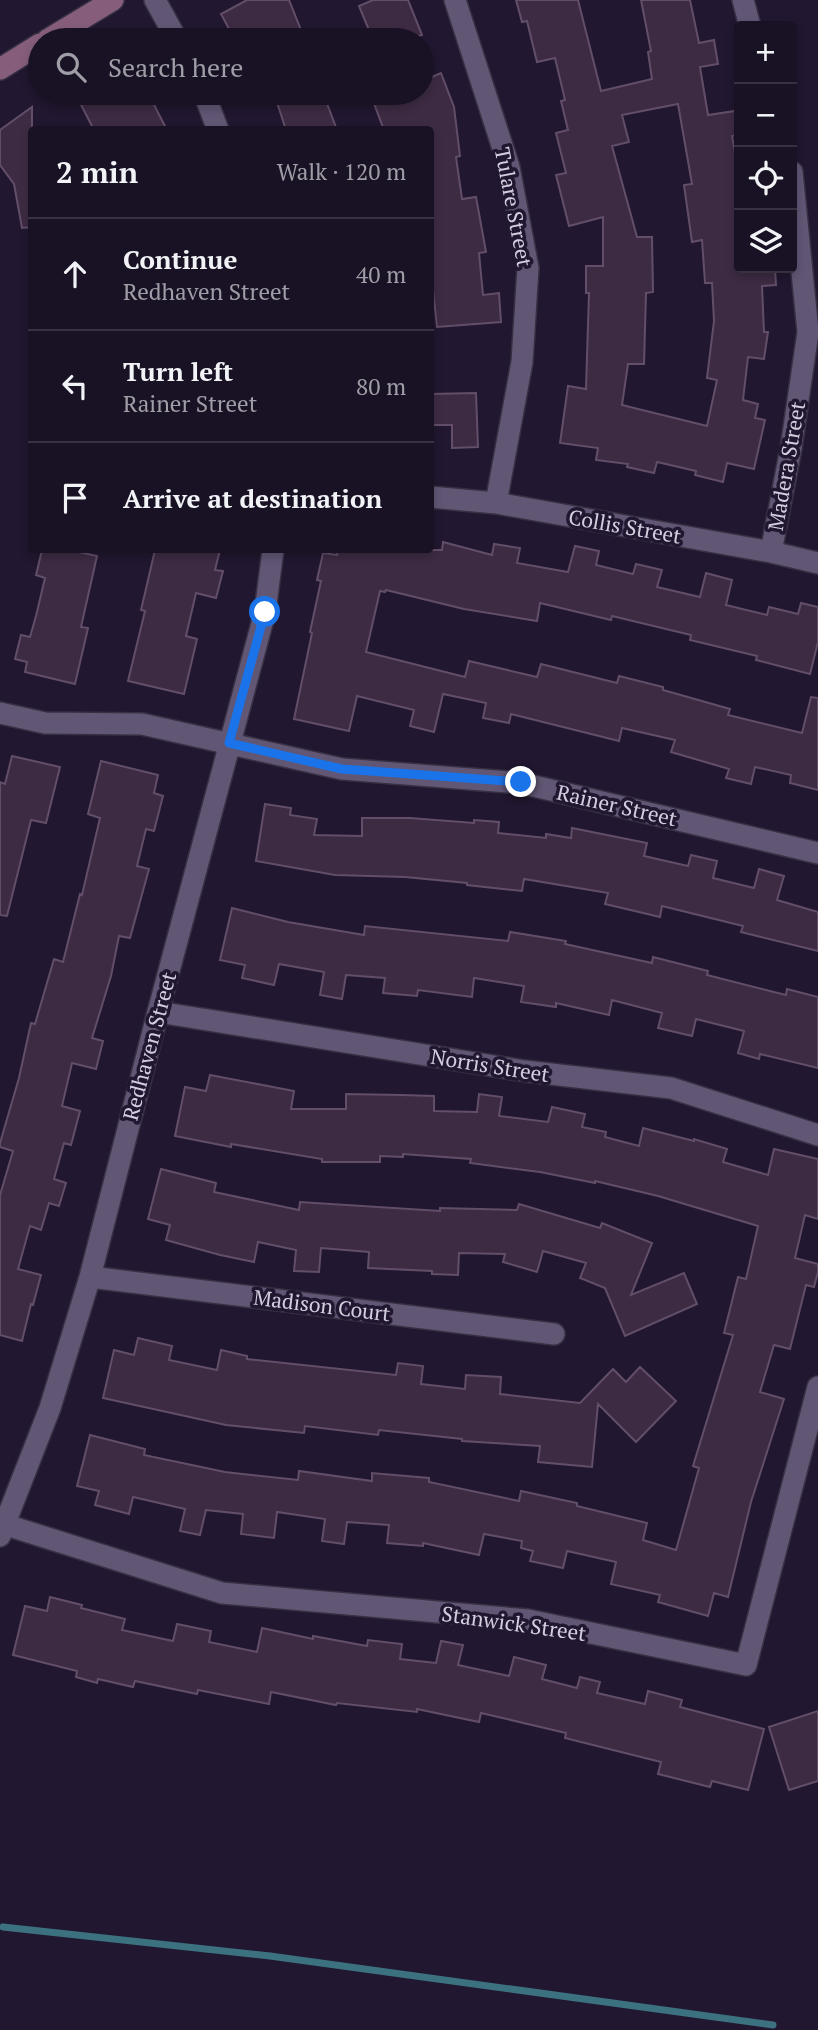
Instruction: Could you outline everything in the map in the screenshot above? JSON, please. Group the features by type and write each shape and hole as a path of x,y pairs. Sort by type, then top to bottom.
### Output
{"street":[{"path":"67,28 113,0"},
{"path":"155,0 170,28"},
{"name":"Tulare Street","path":"455,0 509,167 528,268 522,362 496,503"},
{"path":"743,0 749,21"},
{"path":"0,69 28,52"},
{"path":"209,105 216,126"},
{"name":"Madera Street","path":"771,552 808,332 796,210"},
{"name":"Collis Street","path":"434,497 496,503 771,552 818,563"},
{"name":"Redhaven Street","path":"2,1530 50,1408 90,1277 265,612 273,553"},
{"name":"Rainer Street","path":"0,713 45,723 142,724 342,769 521,782 818,853"},
{"name":"Norris Street","path":"158,1012 525,1071 671,1088 818,1135"},
{"name":"Madison Court","path":"90,1277 554,1334"},
{"name":"Stanwick Street","path":"2,1530 222,1593 528,1620 746,1665 818,1387"}],"building":[{"path":"247,0 289,0 300,28 229,28 221,14"},
{"path":"373,0 408,0 419,28 368,28 359,6"},
{"path":"516,0 578,0 601,91 652,79 648,52 651,51 641,0 690,0 699,43 714,40 718,64 700,67 708,115 734,111 734,273 775,273 776,285 762,286 764,332 768,332 764,359 748,357 743,400 758,404 755,418 765,420 754,469 727,463 723,482 695,475 696,471 657,462 654,473 627,467 628,464 596,460 598,448 560,443 568,386 586,389 589,293 586,293 586,266 603,266 603,217 569,226 556,175 566,173 556,133 568,130 561,101 565,100 555,58 537,62 527,21 522,22","holes":["678,104 692,184 684,185 692,242 702,240 705,283 712,283 714,321 707,378 717,380 707,426 622,405 628,364 644,364 646,293 653,292 652,237 637,237 612,146 629,142 622,115"]},
{"path":"441,73 454,107 460,156 456,157 462,199 476,197 486,252 479,253 483,295 499,293 501,322 437,327 434,299 434,126 382,126 375,105 434,105 434,76"},
{"path":"81,105 154,105 165,126 92,126"},
{"path":"278,105 328,105 335,126 285,126"},
{"path":"32,107 32,126 28,126 28,227 22,228 14,184 0,165 0,130"},
{"path":"476,393 478,447 452,448 452,425 434,425 434,394"},
{"path":"443,542 492,555 494,544 520,548 517,563 568,572 575,546 599,551 596,565 633,574 636,564 662,570 657,587 700,597 706,573 732,580 726,605 767,615 769,607 798,614 801,603 818,607 818,642 810,674 756,660 757,656 690,640 691,635 612,616 611,620 540,603 537,621 464,609 386,590 380,591 366,652 465,677 469,661 537,677 541,664 617,683 619,676 730,709 728,715 802,733 811,697 818,698 818,790 790,783 791,775 755,767 751,784 726,778 729,769 671,752 675,740 622,728 619,741 511,714 509,723 483,718 486,703 443,694 434,732 410,726 414,710 357,696 349,731 294,719 312,633 310,632 321,581 317,580 323,553 434,553 434,550 442,550"},
{"path":"41,553 84,553 97,556 81,627 88,628 75,684 25,672 27,662 15,659 21,635 30,637 36,616 45,578 36,575"},
{"path":"154,553 219,553 215,570 223,571 216,598 196,593 186,636 197,639 184,694 128,681 145,611 141,610"},
{"path":"12,756 60,767 46,823 31,820 7,916 0,915 0,782 5,784"},
{"path":"101,761 158,775 154,793 163,796 154,831 146,829 137,866 149,869 130,938 119,936 111,976 92,1038 103,1041 96,1069 72,1063 62,1106 80,1111 71,1145 64,1143 54,1179 66,1183 59,1206 49,1203 41,1230 30,1226 18,1269 41,1275 22,1341 0,1335 0,1195 13,1151 0,1147 0,1143 19,1078 31,1023 35,1024 54,959 63,962 80,894 82,895 100,818 88,814"},
{"path":"265,804 291,808 290,815 317,819 314,835 362,836 362,818 410,818 474,823 474,820 499,822 498,833 546,838 546,834 571,838 572,828 647,843 644,856 688,866 691,855 717,861 713,878 754,888 759,869 784,876 777,900 818,912 818,951 741,932 743,926 662,906 660,917 605,904 608,893 524,879 522,891 405,877 335,875 256,861"},
{"path":"232,908 288,922 364,935 365,926 508,941 510,932 566,941 565,944 652,963 653,957 708,971 707,975 786,995 787,989 818,997 818,1068 760,1054 759,1059 738,1053 744,1031 696,1019 692,1036 658,1028 662,1013 612,1000 609,1015 556,1003 556,1007 521,1002 524,986 474,978 472,997 418,990 417,996 383,993 385,978 346,975 342,999 320,995 324,972 279,964 274,985 242,978 245,965 220,960"},
{"path":"210,1075 294,1091 291,1109 346,1109 346,1094 434,1096 434,1111 477,1112 479,1094 502,1097 499,1116 548,1122 552,1107 585,1114 582,1127 606,1132 605,1137 639,1146 643,1128 694,1139 727,1149 723,1162 768,1175 774,1149 818,1159 818,1219 805,1215 795,1258 818,1264 818,1272 814,1287 806,1285 790,1349 774,1345 760,1392 784,1399 751,1502 728,1597 714,1593 708,1616 658,1602 660,1595 611,1584 616,1562 567,1551 563,1568 530,1561 533,1551 521,1548 522,1541 484,1534 479,1555 423,1543 423,1546 387,1543 389,1525 347,1522 344,1544 322,1541 325,1519 277,1512 274,1538 241,1534 243,1514 206,1510 200,1535 180,1531 185,1509 133,1497 129,1514 95,1505 99,1491 77,1486 90,1435 145,1449 144,1455 225,1472 298,1480 299,1471 372,1481 372,1473 429,1478 429,1482 519,1501 521,1491 577,1503 577,1506 647,1523 643,1540 676,1550 699,1468 693,1466 733,1335 724,1333 738,1277 746,1279 758,1226 658,1196 595,1181 470,1163 471,1159 403,1154 403,1157 380,1156 380,1162 322,1162 322,1159 231,1144 231,1147 175,1136 185,1087 206,1091"},
{"path":"161,1169 216,1183 214,1192 299,1210 300,1202 440,1211 440,1208 517,1210 519,1204 600,1228 602,1223 652,1243 631,1295 684,1273 697,1304 625,1336 605,1288 580,1278 586,1263 543,1251 537,1272 503,1262 505,1254 459,1253 458,1275 368,1268 369,1252 321,1248 319,1272 294,1271 296,1250 258,1242 254,1262 220,1255 166,1240 170,1225 148,1219"},
{"path":"138,1338 172,1346 169,1360 217,1370 221,1350 247,1356 247,1359 396,1375 398,1363 423,1366 421,1384 465,1389 466,1375 501,1377 500,1394 580,1403 613,1369 626,1382 640,1367 676,1401 636,1442 598,1404 592,1467 538,1462 540,1446 462,1441 379,1430 378,1435 305,1426 304,1433 226,1425 103,1398 114,1350 134,1355"},
{"path":"50,1597 125,1619 122,1630 173,1641 177,1624 211,1631 209,1642 257,1652 262,1628 313,1639 313,1636 367,1646 368,1640 402,1644 400,1659 436,1663 441,1641 463,1645 458,1665 509,1676 514,1657 546,1665 542,1679 577,1688 580,1677 600,1682 597,1693 645,1704 648,1691 682,1700 680,1707 764,1729 748,1790 712,1781 710,1787 658,1774 661,1762 565,1738 566,1733 481,1713 479,1722 417,1709 417,1712 336,1705 271,1692 269,1704 198,1690 197,1694 135,1681 133,1687 98,1679 97,1683 76,1677 77,1671 13,1655 25,1606 47,1611"},
{"path":"818,1711 818,1781 789,1790 769,1727"}],"waterway":[{"path":"3,1927 270,1956 773,2025"}],"route":[{"path":"265,612 229,743 342,769 521,782"}]}
